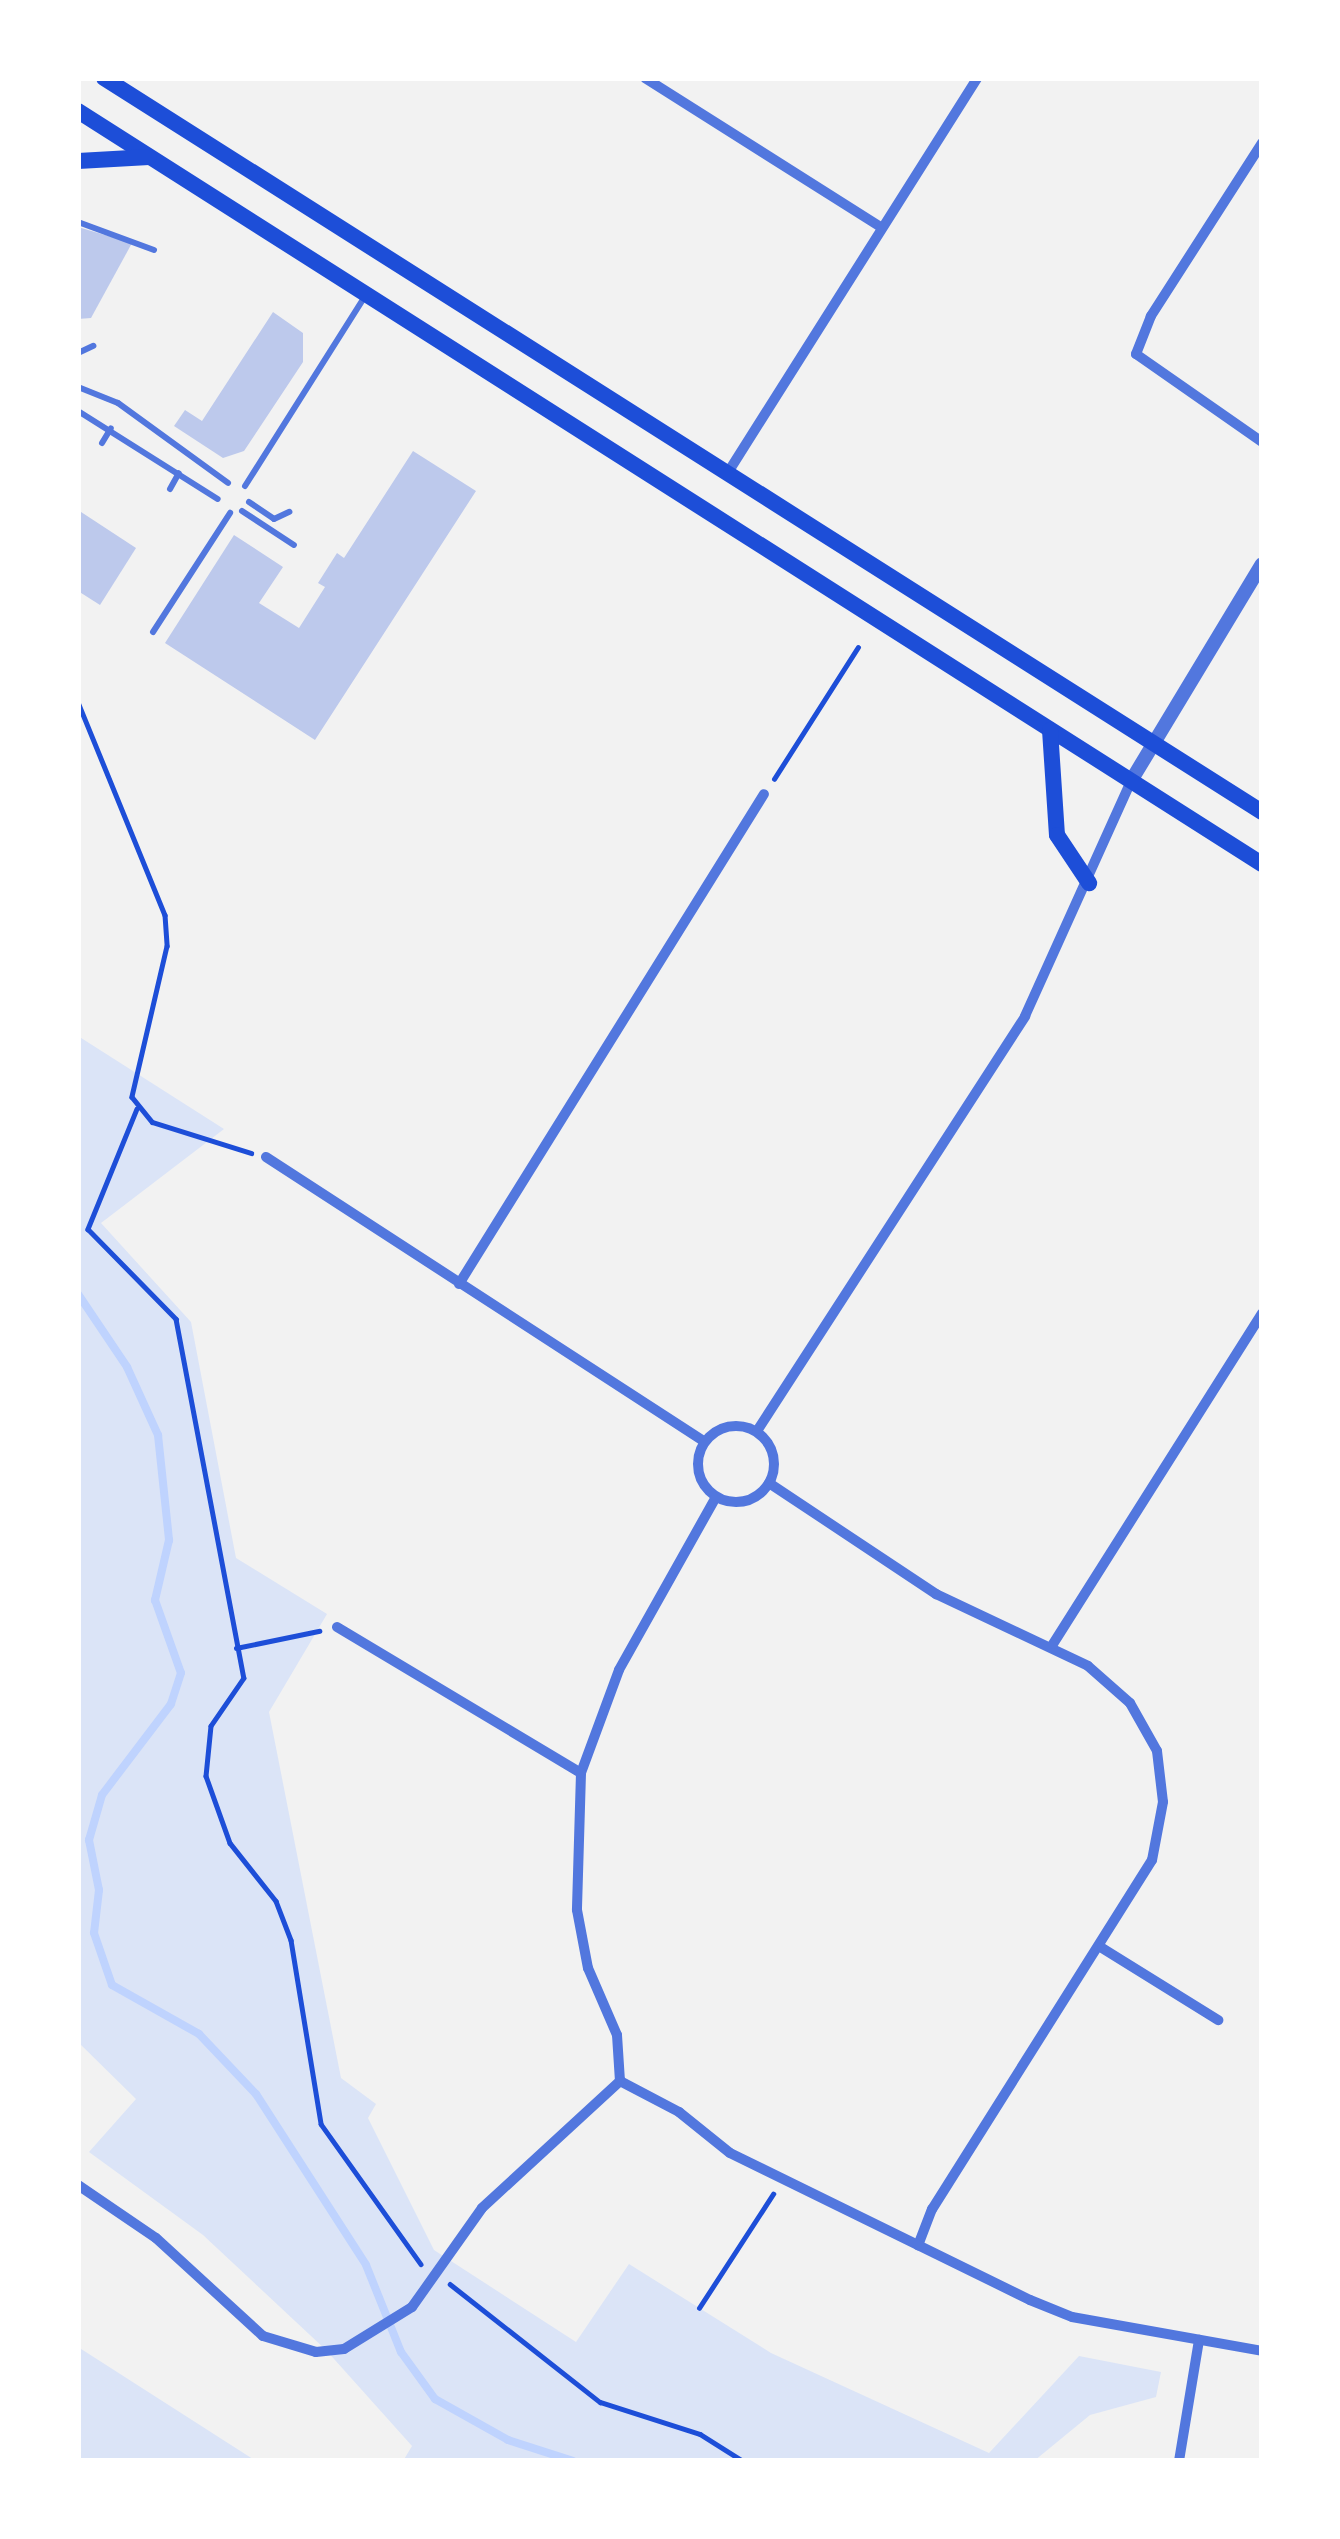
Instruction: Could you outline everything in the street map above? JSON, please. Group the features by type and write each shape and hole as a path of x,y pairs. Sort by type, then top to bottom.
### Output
{"main road":[{"path":"104,78 1262,812"},
{"path":"78,111 1262,863"},
{"path":"78,161 150,157"},
{"path":"1050,730 1057,835 1089,883"}],"street":[{"path":"645,78 882,228"},
{"path":"727,474 977,78"},
{"path":"1262,142 1151,316 1136,354 1262,442"},
{"path":"758,1431 1025,1016 1152,742 1262,564"},
{"path":"459,1283 764,794"},
{"path":"266,1157 705,1442"},
{"path":"1053,1644 1262,1313"},
{"path":"729,1426 758,1431 774,1455 770,1484 746,1501 716,1497 699,1472 705,1442 729,1426"},
{"path":"770,1484 936,1594 1053,1644 1130,1703 1157,1751 1163,1802 1152,1860 1102,1948 932,2209 918,2245"},
{"path":"620,2081 617,2035 588,1968 577,1910 581,1773 619,1670 716,1497"},
{"path":"338,1627 581,1773"},
{"path":"1102,1948 1218,2020"},
{"path":"78,2185 156,2238 263,2336 316,2352 344,2349 412,2307 439,2276 482,2208 620,2081"},
{"path":"620,2081 782,2179 1072,2317 1262,2351"},
{"path":"1179,2461 1199,2340"}],"lane":[{"path":"78,222 154,250"},
{"path":"245,486 367,294"},
{"path":"78,353 93,346"},
{"path":"78,386 121,405 228,483"},
{"path":"78,411 218,499"},
{"path":"102,443 111,428"},
{"path":"170,489 179,473"},
{"path":"248,502 274,518 290,512"},
{"path":"242,511 294,545"},
{"path":"153,632 230,513"}],"path":[{"path":"764,794 858,647"},
{"path":"78,702 165,915 167,946 133,1086 137,1109 88,1228 176,1319 244,1678 211,1726 206,1776 214,1813 276,1901 292,1940 321,2124 398,2242 439,2276 494,2311 600,2402 700,2434 743,2461"},
{"path":"137,1109 152,1122 266,1157"},
{"path":"236,1648 338,1627"},
{"path":"699,2308 782,2179"}],"shaded area":[{"path":"78,1036 224,1129 101,1223 191,1322 236,1558 327,1614 269,1712 341,2078 376,2104 368,2118 434,2250 576,2342 629,2264 771,2353 989,2453 1079,2356 1161,2372 1156,2397 1090,2415 1034,2461 403,2461 412,2446 326,2350 203,2235 89,2152 136,2099 78,2042"},
{"path":"78,2347 256,2461 78,2461"}],"building":[{"path":"78,227 132,243 91,318 78,319"},
{"path":"273,312 303,333 303,362 244,451 223,458 174,426 185,410 202,421"},
{"path":"413,451 476,491 315,740 165,643 234,535 283,567 259,603 299,628 325,587 318,583 337,553 344,558"},
{"path":"78,510 136,548 100,605 78,591"}],"waterway":[{"path":"78,1294 127,1367 158,1435 169,1540 155,1600 181,1673 171,1704 102,1795 89,1840 99,1890 94,1933 112,1985 199,2034 256,2094 366,2265 401,2352 435,2399 508,2440 573,2461"}]}
